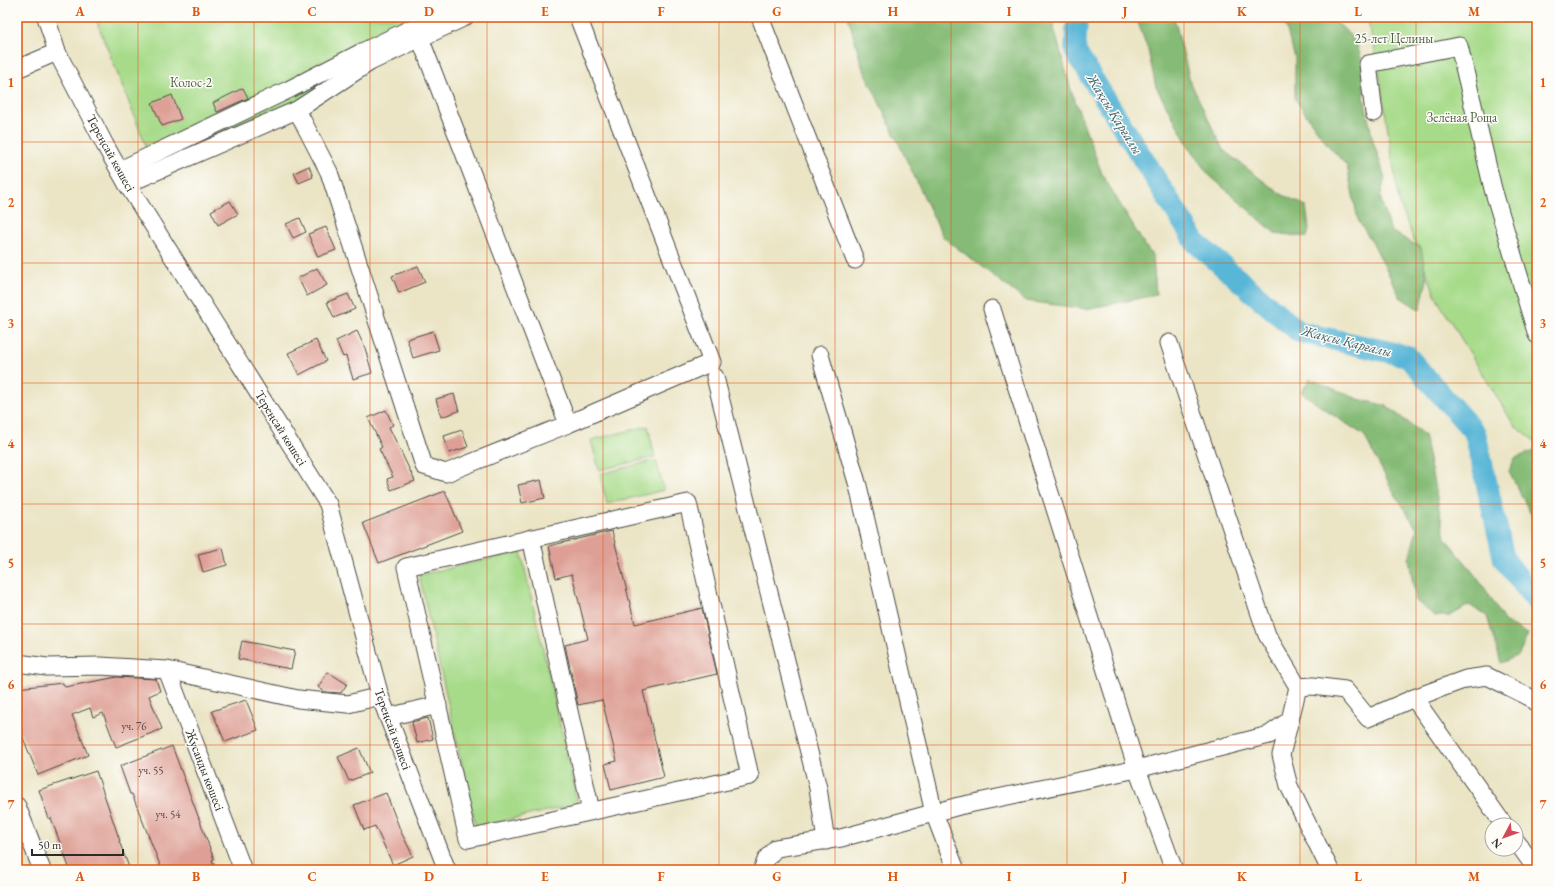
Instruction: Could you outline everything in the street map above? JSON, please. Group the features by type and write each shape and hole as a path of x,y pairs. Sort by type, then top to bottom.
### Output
{"street":[{"name":"Тереңсай көшесі","path":"46,17 57,52 105,145 328,504 380,696 447,870"},
{"path":"124,177 290,89 435,17"},
{"path":"124,177 297,110 370,62 465,17"},
{"path":"297,110 330,172 424,466 446,473 568,424 712,362 578,17"},
{"path":"760,17 854,260"},
{"path":"420,38 568,424"},
{"path":"1374,113 1368,64 1459,46 1492,189 1537,335"},
{"path":"17,69 57,52"},
{"path":"992,309 1137,769 1174,870"},
{"path":"1169,343 1267,635 1298,687 1281,755 1289,786 1330,870"},
{"path":"820,355 858,486 934,813 956,870"},
{"path":"715,377 818,788 826,841"},
{"path":"688,503 750,776 468,839 406,567 531,538 688,503"},
{"path":"531,538 591,811"},
{"path":"17,663 47,667 100,666 167,670 298,699 348,704 380,696"},
{"name":"Жусанды көшесі","path":"167,670 243,870"},
{"path":"1298,687 1313,686 1345,690 1368,718 1414,698 1466,679 1487,676 1530,698 1537,704"},
{"path":"1414,698 1498,817"},
{"path":"388,717 438,705"},
{"path":"762,870 767,858 776,848 841,838 959,806 1137,769 1269,735 1290,720"},
{"path":"17,806 42,870"},
{"path":"1524,852 1537,870"}],"green space":[{"name":"Колос-2","path":"95,17 470,17 156,171"},
{"path":"848,17 1051,17 1071,90 1102,174 1153,257 1156,295 1086,309 1026,301 943,237 862,66"},
{"path":"1136,17 1174,17 1190,81 1223,150 1279,193 1306,206 1309,229 1307,237 1275,233 1209,175 1192,152 1156,87 1148,50"},
{"path":"1283,17 1326,17 1341,26 1356,42 1363,64 1364,98 1373,141 1385,178 1380,197 1391,231 1421,248 1427,280 1420,310 1400,297 1375,247 1358,220 1347,166 1327,144 1295,99 1295,58"},
{"name":"Зелёная Роща","path":"1367,17 1537,17 1537,443 1514,425 1437,299 1399,202 1378,65"},
{"path":"1310,379 1358,399 1387,406 1424,435 1445,538 1486,590 1504,621 1528,634 1519,655 1501,663 1487,616 1469,605 1450,616 1435,616 1416,601 1409,559 1417,529 1392,489 1364,435 1301,392"},
{"path":"648,426 655,457 599,470 591,440"},
{"path":"1537,450 1537,526 1509,471 1515,458"},
{"path":"656,460 664,490 607,504 600,474"},
{"path":"521,552 578,804 476,827 419,575"}],"building":[{"path":"243,88 248,98 217,112 213,103"},
{"path":"172,95 181,119 162,126 152,103"},
{"path":"309,166 313,177 299,183 294,173"},
{"path":"230,201 238,214 218,225 211,211"},
{"path":"300,218 306,232 293,238 286,224"},
{"path":"326,227 336,250 318,257 308,234"},
{"path":"418,266 425,282 399,293 392,276"},
{"path":"317,268 327,285 307,296 298,278"},
{"path":"348,294 355,309 334,318 327,302"},
{"path":"357,331 365,348 372,373 353,379 346,356 343,357 336,341"},
{"path":"433,331 439,350 413,358 407,339"},
{"path":"316,340 326,361 299,375 288,353"},
{"path":"454,394 459,411 441,417 436,399"},
{"path":"386,410 393,425 389,427 415,481 391,490 387,479 393,477 379,449 382,447 368,418"},
{"path":"462,430 468,447 449,453 444,436"},
{"path":"541,480 545,498 522,503 518,485"},
{"path":"445,491 462,531 379,563 363,523"},
{"path":"612,531 635,624 702,608 717,674 643,691 664,777 611,790 605,764 617,761 602,700 578,705 565,645 588,639 572,574 556,578 549,546"},
{"path":"223,548 227,565 203,572 198,554"},
{"path":"242,641 295,651 291,669 238,659"},
{"path":"328,672 347,684 341,693 325,692 318,687"},
{"path":"117,677 156,679 160,691 149,696 162,729 116,747 103,713 93,717 90,708 72,715 88,755 38,775 21,733 17,735 17,688 63,683 65,687"},
{"path":"246,700 258,730 225,742 212,711"},
{"path":"428,718 433,739 417,743 412,722"},
{"path":"172,746 214,859 212,860 216,870 162,870 132,794 130,794 120,766"},
{"path":"359,748 370,773 349,781 338,757"},
{"path":"96,771 130,870 70,870 39,790"},
{"path":"386,793 401,832 413,856 393,865 375,826 364,830 354,805"}],"waterway":[{"name":"Жақсы Қарғалы","path":"1077,17 1075,51 1196,243 1299,332 1407,356 1475,433 1504,559 1537,602"}],"park label":[{"name":"25-лет Целины","path":"1394,38"}]}
